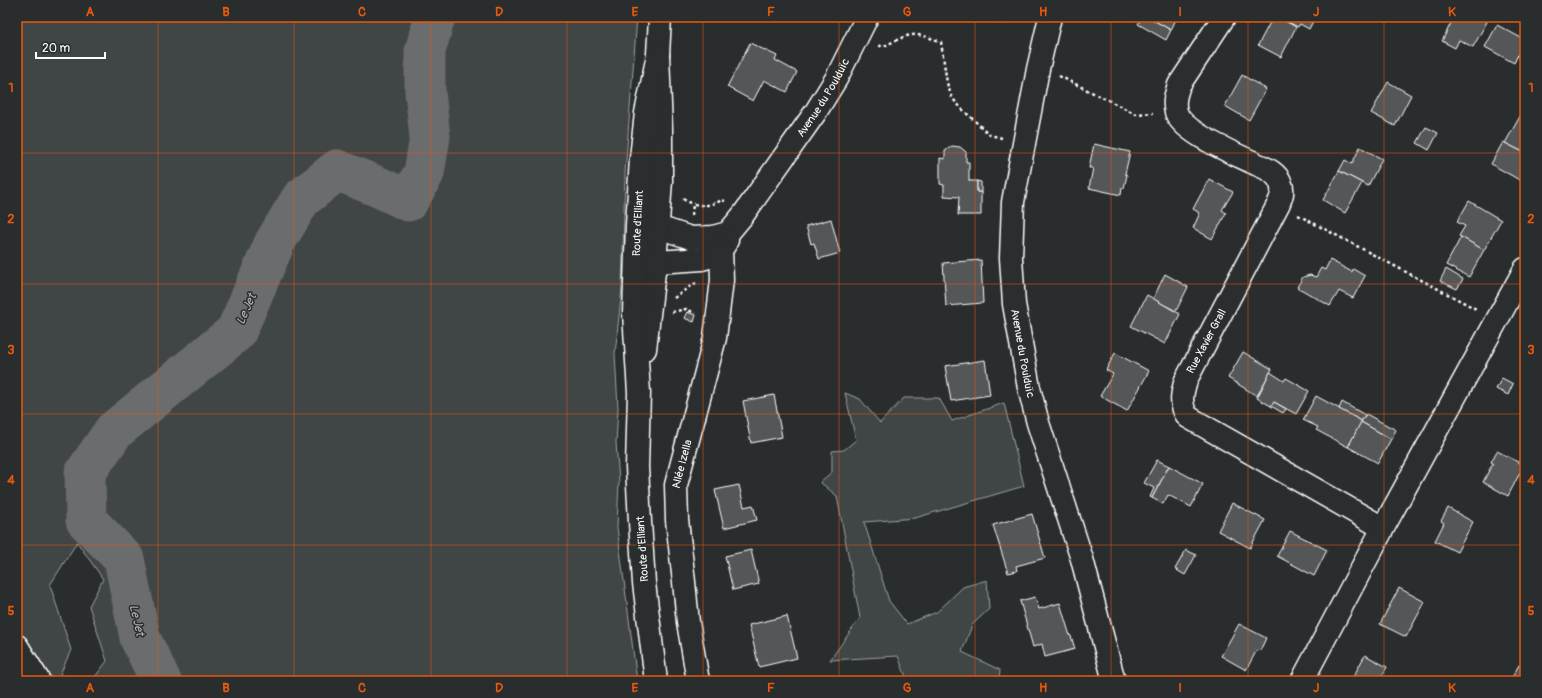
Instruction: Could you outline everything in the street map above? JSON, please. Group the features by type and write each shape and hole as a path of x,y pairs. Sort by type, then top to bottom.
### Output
{"street":[{"name":"Route d'Elliant","path":"656,681 645,590 640,522 637,467 639,393 634,313 645,263 658,228 661,150 658,55 660,17"},
{"name":"Avenue du Poulduïc","path":"725,241 815,113 836,79 867,17"},
{"name":"Avenue du Poulduïc","path":"1050,17 1038,69 1013,202 1011,258 1014,304 1029,388 1038,424 1082,559 1114,681"},
{"path":"1175,111 1175,96 1179,85 1224,17"},
{"name":"Route d'Elliant","path":"645,263 637,225 641,158 646,113 658,55"},
{"name":"Rue Xavier Grall","path":"1175,111 1181,122 1198,135 1262,166 1277,176 1282,186 1282,194 1278,205 1186,380 1182,394 1184,411 1188,417 1383,528"},
{"path":"637,225 658,228 691,238 712,238 725,241"},
{"path":"645,263 702,259 710,257 725,241"},
{"name":"Allée Izella","path":"698,681 688,622 676,485 715,338 725,241"},
{"path":"1302,681 1383,528 1497,320 1517,302 1525,269"},
{"path":"17,646 39,681"}],"path":[{"path":"882,47 910,34 924,35 941,42 947,83 952,98 990,135"},
{"path":"1038,69 1062,76 1136,114 1175,111"},
{"path":"1278,205 1497,320"},
{"path":"669,314 681,309 693,311 715,338"}],"shaded area":[{"path":"17,17 637,17 625,173 622,288 615,354 618,408 616,443 619,481 617,527 637,681 92,681 107,661 89,606 103,579 77,542 50,585 71,650 57,681 17,681"},
{"path":"845,393 860,399 880,423 904,398 939,398 952,421 1004,403 1024,486 915,518 864,522 889,601 907,624 937,612 963,587 987,580 989,609 972,625 962,652 1000,670 999,681 901,681 906,677 898,656 830,660 860,618 837,496 820,482 832,472 832,451 844,450 856,440"}],"building":[{"path":"983,17 1003,17 1001,23"},
{"path":"1142,17 1148,17 1171,30 1166,40 1138,24"},
{"path":"1148,17 1177,17 1171,30"},
{"path":"1273,17 1278,17 1296,27 1281,57 1258,45"},
{"path":"1278,17 1315,17 1309,29 1300,24 1298,27"},
{"path":"1454,17 1483,17 1488,20 1473,47 1459,40 1455,48 1442,41"},
{"path":"1497,25 1525,40 1514,63 1485,47"},
{"path":"750,43 777,56 775,60 797,72 787,92 764,80 753,101 727,87"},
{"path":"1242,75 1266,89 1249,120 1225,106"},
{"path":"1388,82 1411,95 1395,126 1371,113"},
{"path":"1522,113 1525,114 1525,153 1505,143"},
{"path":"1426,127 1438,133 1429,150 1417,143"},
{"path":"1503,142 1525,153 1525,178 1523,182 1491,164"},
{"path":"1094,144 1130,152 1125,174 1127,175 1121,195 1089,188 1093,168 1089,168"},
{"path":"952,146 960,147 966,152 966,162 969,162 969,181 977,181 977,192 981,192 981,215 958,215 959,197 944,196 944,185 940,184 940,158 945,159 945,151"},
{"path":"1360,147 1382,159 1368,186 1339,171 1345,160 1352,164"},
{"path":"1339,171 1362,183 1345,213 1323,200"},
{"path":"1209,179 1233,192 1222,210 1226,213 1212,239 1193,228 1199,215 1198,212 1193,209"},
{"path":"977,181 981,182 981,192 977,192"},
{"path":"1469,201 1501,220 1484,250 1459,236 1465,226 1457,222"},
{"path":"831,219 840,253 819,259 814,243 811,244 806,226"},
{"path":"1461,237 1484,250 1469,277 1446,265"},
{"path":"981,260 983,303 946,306 943,263"},
{"path":"1330,260 1352,272 1353,269 1365,276 1353,298 1339,291 1330,306 1297,287 1303,277 1310,275 1316,277 1321,268 1325,270"},
{"path":"1446,269 1463,279 1457,289 1440,281"},
{"path":"1165,274 1188,287 1176,311 1153,299"},
{"path":"1147,295 1180,314 1165,344 1131,326"},
{"path":"687,312 696,315 694,322 684,318"},
{"path":"1243,352 1272,369 1257,396 1228,378"},
{"path":"1115,353 1149,371 1127,411 1100,396 1113,374 1106,370"},
{"path":"985,360 990,395 951,401 945,366"},
{"path":"1270,372 1284,381 1286,378 1309,391 1296,414 1274,402 1271,406 1257,398"},
{"path":"1502,378 1513,384 1508,395 1496,389"},
{"path":"774,395 782,437 751,443 743,401"},
{"path":"1316,396 1362,421 1348,447 1316,430 1318,427 1303,420"},
{"path":"1274,402 1286,409 1283,413 1271,406"},
{"path":"1342,402 1365,415 1362,421 1339,409"},
{"path":"1366,414 1396,430 1391,439 1361,422"},
{"path":"1361,422 1391,439 1378,463 1348,447"},
{"path":"1497,451 1524,465 1508,496 1483,482 1493,463 1491,462"},
{"path":"1157,460 1169,466 1152,498 1150,497 1154,488 1144,483"},
{"path":"1169,466 1203,484 1191,507 1168,495 1163,504 1152,498"},
{"path":"739,485 744,507 753,505 757,520 724,528 715,490"},
{"path":"1232,503 1265,520 1250,548 1218,531"},
{"path":"1448,508 1473,522 1457,552 1435,541 1444,523 1441,521"},
{"path":"1032,514 1045,558 1016,566 1017,571 1008,573 993,525"},
{"path":"1290,531 1327,550 1314,576 1277,556"},
{"path":"751,550 759,584 733,590 725,556"},
{"path":"1186,550 1196,555 1185,575 1175,569"},
{"path":"1399,588 1425,602 1406,637 1380,624"},
{"path":"1035,597 1039,609 1060,603 1075,649 1045,657 1042,644 1033,647 1020,601"},
{"path":"787,616 797,658 759,667 749,625"},
{"path":"1239,624 1266,638 1260,651 1257,650 1246,670 1221,656"},
{"path":"1365,655 1387,667 1379,681 1351,681"},
{"path":"1519,665 1525,668 1525,681 1510,681"}],"waterway":[{"name":"Le Jet","path":"161,681 140,638 124,559 86,520 85,473 114,431 236,332 275,242 301,199 337,170 408,201 424,173 430,137 425,92 425,51 435,17"}]}
